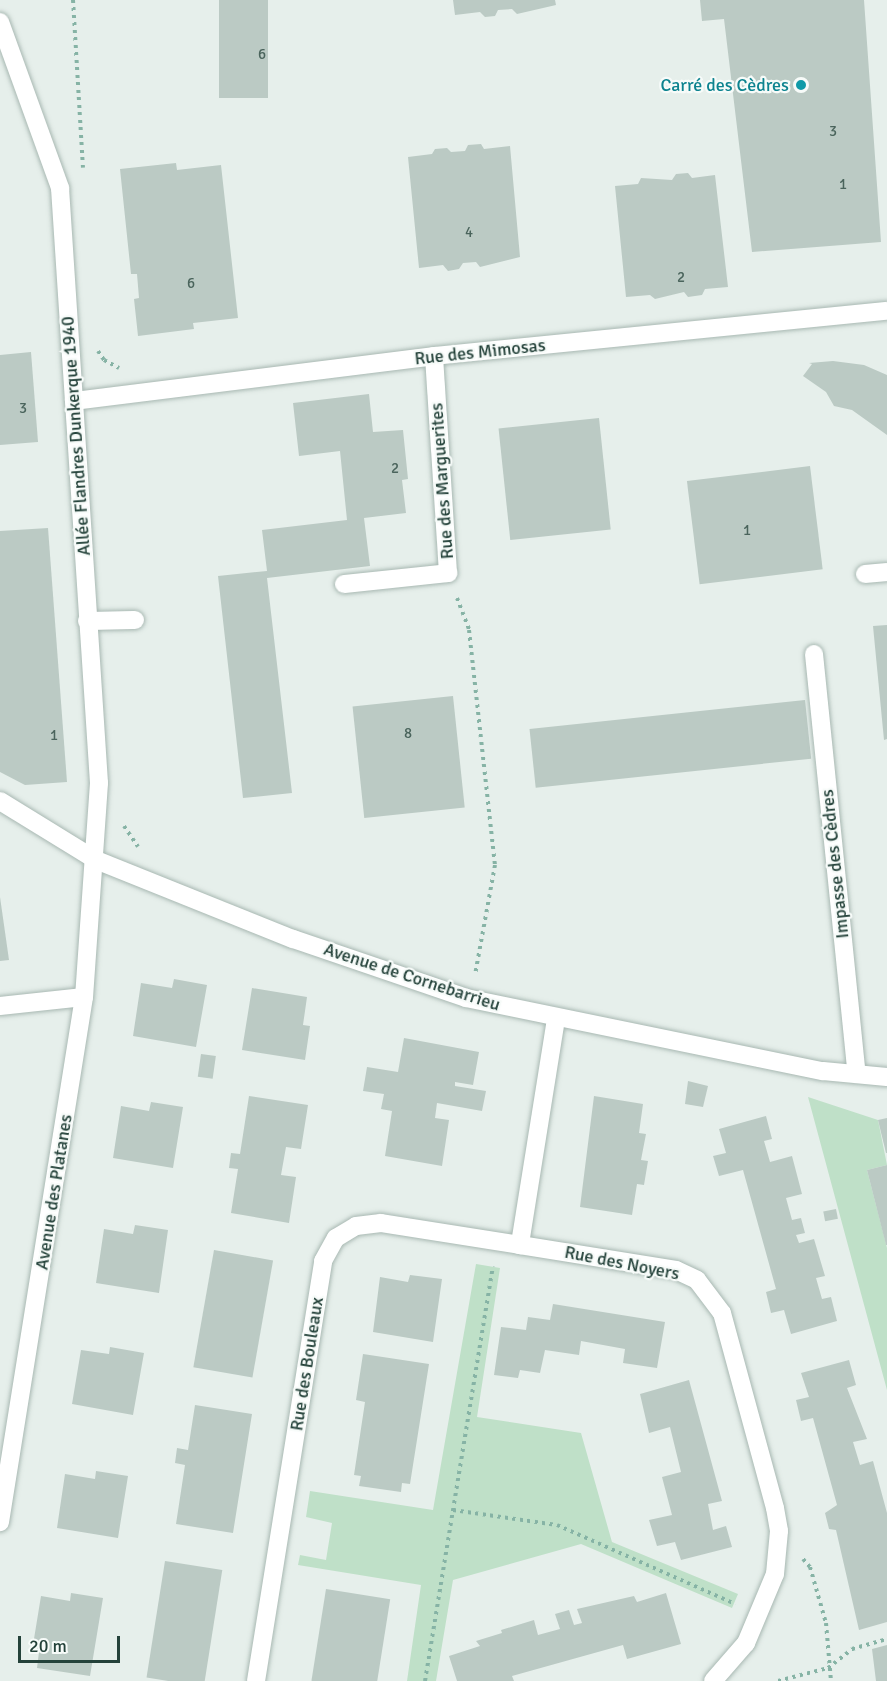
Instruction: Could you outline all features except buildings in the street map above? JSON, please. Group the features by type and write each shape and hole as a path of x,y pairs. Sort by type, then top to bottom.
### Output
{"street":[{"name":"Allée Flandres Dunkerque 1940","path":"0,22 60,188 99,783 96,860"},
{"name":"Rue des Mimosas","path":"74,401 434,356 887,311"},
{"name":"Rue des Marguerites","path":"344,584 448,573 434,356"},
{"path":"865,574 887,572"},
{"path":"87,621 135,620"},
{"name":"Impasse des Cèdres","path":"814,654 857,1074"},
{"name":"Avenue de Cornebarrieu","path":"0,801 96,860 293,939 466,998 556,1019 857,1074 887,1077"},
{"name":"Avenue des Platanes","path":"0,1522 84,997 96,860"},
{"path":"0,1006 84,997"},
{"path":"520,1245 556,1019"},
{"name":"Rue des Bouleaux","path":"256,1681 323,1261 336,1238 364,1225 381,1223 520,1245"},
{"name":"Rue des Noyers","path":"520,1245 676,1270 697,1280 722,1313 779,1532 775,1574 758,1615 737,1659 713,1681"}],"path":[{"path":"60,188 84,186 74,0"},
{"path":"93,342 104,360 123,370"},
{"path":"448,573 469,630 495,865 475,978 464,974"},
{"path":"120,817 142,852"},
{"path":"425,1681 497,1242"},
{"path":"453,1510 557,1525 758,1615"},
{"path":"779,1532 810,1567 826,1623 828,1668 831,1681"},
{"path":"778,1681 828,1668 852,1648 887,1639"}],"green space":[{"path":"808,1097 878,1120 887,1165 867,1170 887,1248 887,1390"},
{"path":"476,1264 500,1268 477,1417 581,1433 612,1542 738,1594 732,1608 581,1544 453,1580 436,1681 407,1681 421,1585 298,1565 300,1555 326,1560 332,1523 306,1517 310,1491 433,1510"}],"place":[{"name":"Carré des Cèdres","path":"801,85"}]}
